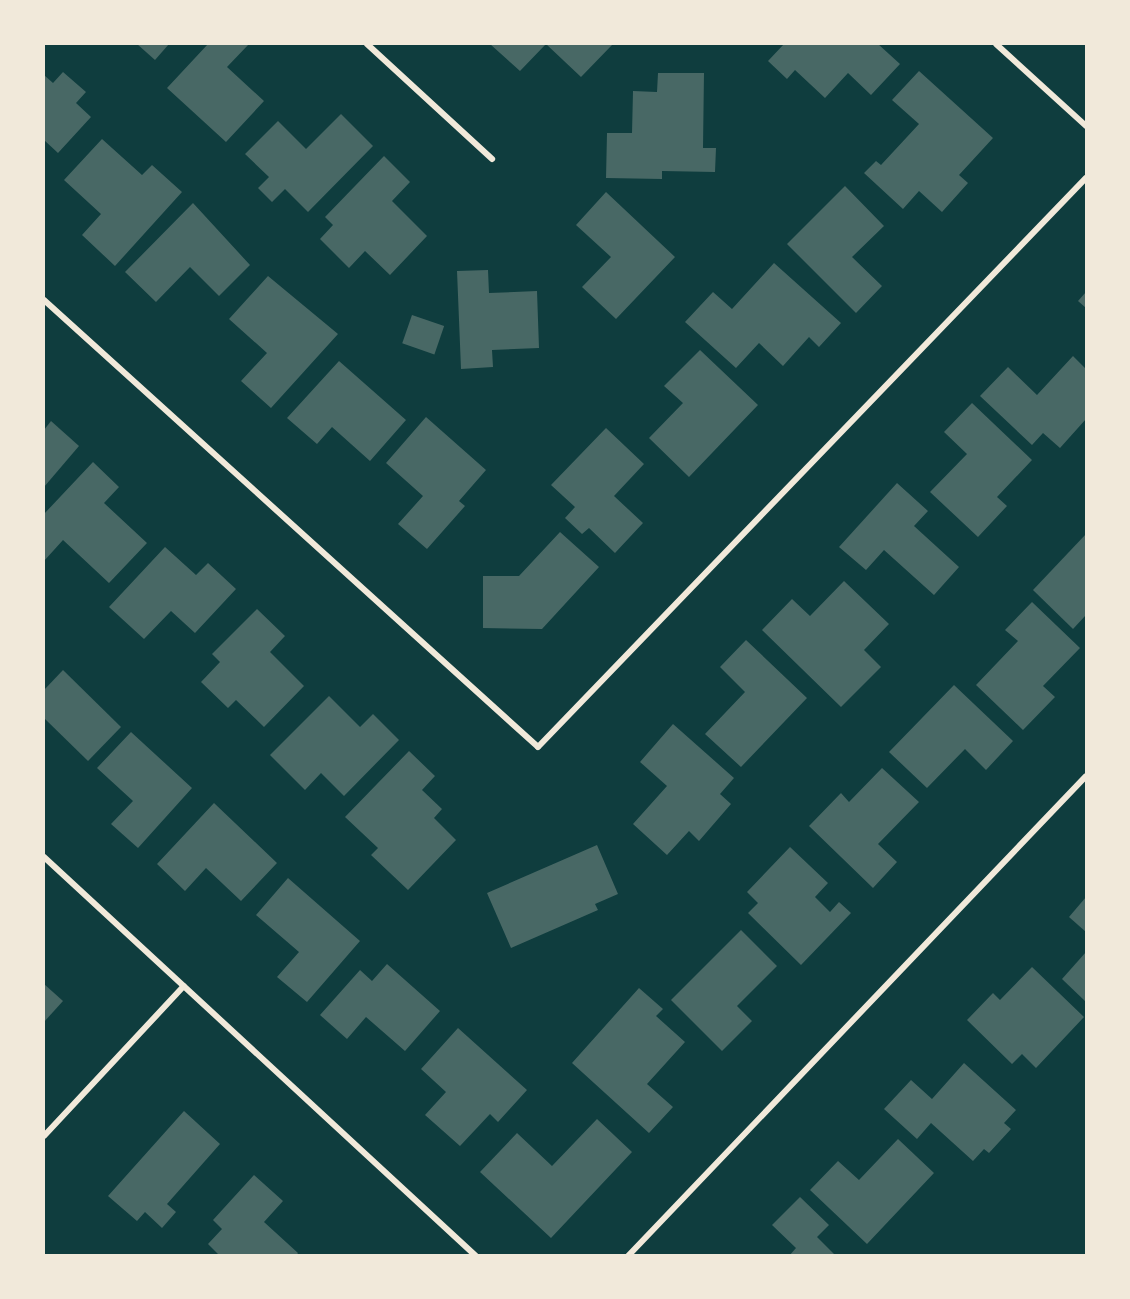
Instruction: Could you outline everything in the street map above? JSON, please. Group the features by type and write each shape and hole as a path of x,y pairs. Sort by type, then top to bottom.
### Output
{"street":[{"path":"367,44 492,159"},
{"path":"996,44 1086,126"},
{"path":"44,300 538,747 1086,178"},
{"path":"628,1256 1086,776"},
{"path":"44,857 476,1256"},
{"path":"44,1137 184,986"}],"building":[{"path":"137,44 169,44 155,60"},
{"path":"208,44 249,44 227,67 264,101 226,142 167,88"},
{"path":"490,44 546,44 520,71"},
{"path":"546,44 613,44 581,77"},
{"path":"784,44 878,44 900,64 871,95 848,73 825,98 795,70 787,79 768,61"},
{"path":"919,71 993,138 959,175 968,183 942,212 919,191 903,209 864,173 876,161 881,165 919,124 892,100"},
{"path":"63,72 86,92 76,103 91,117 58,153 44,140 44,75 53,83"},
{"path":"658,73 704,73 703,148 716,148 715,172 662,171 662,179 606,178 607,133 632,133 633,91 657,92"},
{"path":"341,114 373,146 308,212 285,189 272,202 258,188 269,177 245,154 278,121 306,149"},
{"path":"102,139 142,175 152,165 182,192 115,266 82,235 101,214 64,180"},
{"path":"384,156 410,182 392,201 427,236 390,275 365,251 349,268 320,239 333,225 325,217"},
{"path":"845,186 884,226 852,257 882,286 856,313 787,244"},
{"path":"606,192 675,257 616,319 582,287 611,257 576,225"},
{"path":"193,203 250,265 219,296 190,267 156,302 125,272"},
{"path":"774,263 841,323 819,347 809,337 783,366 759,343 736,368 685,322 713,292 732,309"},
{"path":"488,270 489,293 537,291 539,348 492,350 493,367 461,369 457,271"},
{"path":"268,276 338,334 271,408 241,381 267,353 229,319"},
{"path":"1086,292 1086,308 1078,301"},
{"path":"412,315 444,326 434,354 402,343"},
{"path":"700,350 758,405 689,477 649,438 683,403 664,386"},
{"path":"1073,356 1086,369 1086,419 1060,448 1043,433 1032,445 980,396 1008,367 1037,395"},
{"path":"339,361 406,420 370,461 332,427 317,444 287,418"},
{"path":"972,403 1032,460 997,497 1007,506 978,537 930,492 967,454 944,432"},
{"path":"426,417 486,470 459,501 465,506 427,549 398,524 423,496 386,463"},
{"path":"51,421 79,446 44,487 44,430"},
{"path":"606,428 644,464 614,496 643,523 615,553 589,528 582,534 565,518 575,507 551,485"},
{"path":"93,462 119,487 104,503 147,543 109,583 63,540 44,561 44,514"},
{"path":"897,483 928,511 914,526 959,567 934,595 884,550 866,570 839,547"},
{"path":"560,532 599,567 542,629 483,628 483,576 519,576"},
{"path":"1086,534 1086,615 1073,629 1033,590"},
{"path":"165,547 196,575 208,563 236,589 195,633 171,611 144,639 109,607"},
{"path":"844,581 889,624 864,650 881,667 841,707 762,630 792,599 810,616"},
{"path":"1032,602 1080,648 1043,686 1055,697 1023,730 976,685 1018,641 1005,630"},
{"path":"257,609 285,636 270,652 304,686 264,727 236,700 228,708 201,682 220,662 212,654"},
{"path":"746,640 807,698 741,767 705,734 745,692 720,667"},
{"path":"63,670 121,727 88,761 44,718 44,690"},
{"path":"954,685 1013,741 986,770 965,749 927,788 889,752"},
{"path":"329,696 360,727 373,714 399,740 344,796 321,773 305,790 270,755"},
{"path":"673,724 734,778 720,794 731,804 699,841 689,831 667,855 633,824 667,786 640,762"},
{"path":"131,732 192,788 138,848 111,824 133,801 97,768"},
{"path":"409,751 435,776 422,790 442,809 434,818 456,840 408,890 371,855 378,848 345,817"},
{"path":"882,768 919,802 878,844 897,862 873,888 809,826 841,793 849,802"},
{"path":"214,803 277,863 241,901 206,868 185,891 157,864"},
{"path":"597,845 618,894 595,904 598,910 511,948 487,893"},
{"path":"790,847 828,883 815,897 830,912 839,902 851,913 801,965 748,913 758,903 747,892"},
{"path":"288,878 360,941 307,1002 277,977 299,952 256,915"},
{"path":"1086,897 1086,932 1069,917"},
{"path":"741,930 777,966 737,1006 752,1021 722,1051 671,1000"},
{"path":"1086,952 1086,1002 1062,979"},
{"path":"387,964 440,1011 405,1051 366,1017 347,1039 320,1015 360,970 372,981"},
{"path":"1032,967 1084,1017 1036,1068 1022,1054 1012,1064 967,1020 993,993 1000,1000"},
{"path":"44,984 63,1001 44,1022"},
{"path":"639,988 663,1009 656,1016 685,1042 647,1084 673,1107 649,1133 572,1063"},
{"path":"458,1028 527,1090 498,1122 490,1114 460,1146 425,1115 446,1092 421,1069"},
{"path":"964,1063 1016,1110 1004,1123 1011,1129 989,1153 984,1149 973,1161 931,1123 917,1139 884,1109 911,1080 932,1099"},
{"path":"184,1111 220,1144 167,1204 176,1212 162,1228 145,1212 137,1221 108,1196"},
{"path":"597,1119 632,1152 551,1238 480,1172 517,1133 552,1166"},
{"path":"898,1139 934,1173 867,1244 810,1190 838,1161 859,1180"},
{"path":"254,1175 283,1201 264,1222 298,1253 296,1256 220,1256 208,1244 222,1229 213,1220"},
{"path":"800,1197 829,1225 817,1237 836,1256 789,1256 796,1248 772,1225"}]}
